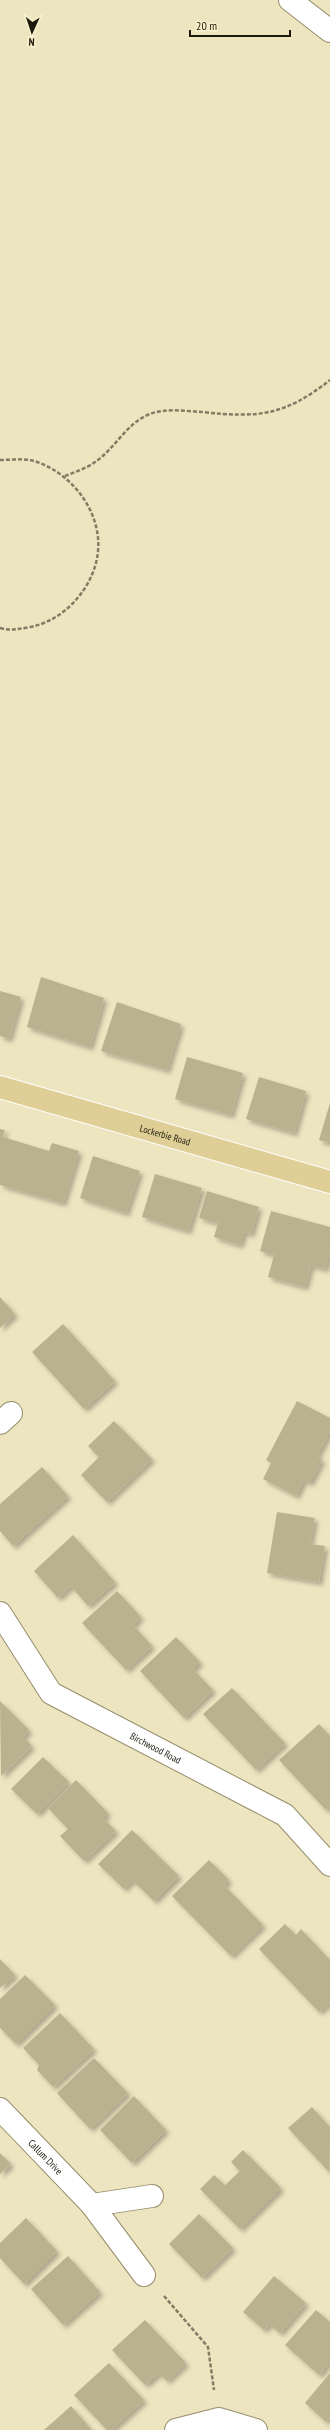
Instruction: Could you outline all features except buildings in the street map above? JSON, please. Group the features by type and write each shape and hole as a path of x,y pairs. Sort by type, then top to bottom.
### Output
{"main road":[{"name":"Lockerbie Road","path":"0,1087 330,1182"}],"street":[{"path":"290,0 330,31"},
{"name":"Birchwood Road","path":"0,1613 51,1693 285,1815 330,1865"},
{"name":"Callum Drive","path":"0,2109 92,2205 144,2275"},
{"path":"92,2205 152,2196"},
{"path":"176,2430 219,2419 256,2430"}],"path":[{"path":"65,476 96,462 122,433 150,414 181,411 252,415 283,409 312,394 330,380"},
{"path":"0,460 33,460 65,476 88,504 98,538 93,574 74,604 44,624 9,630 0,628"},
{"path":"144,2275 208,2347 219,2419"}]}
